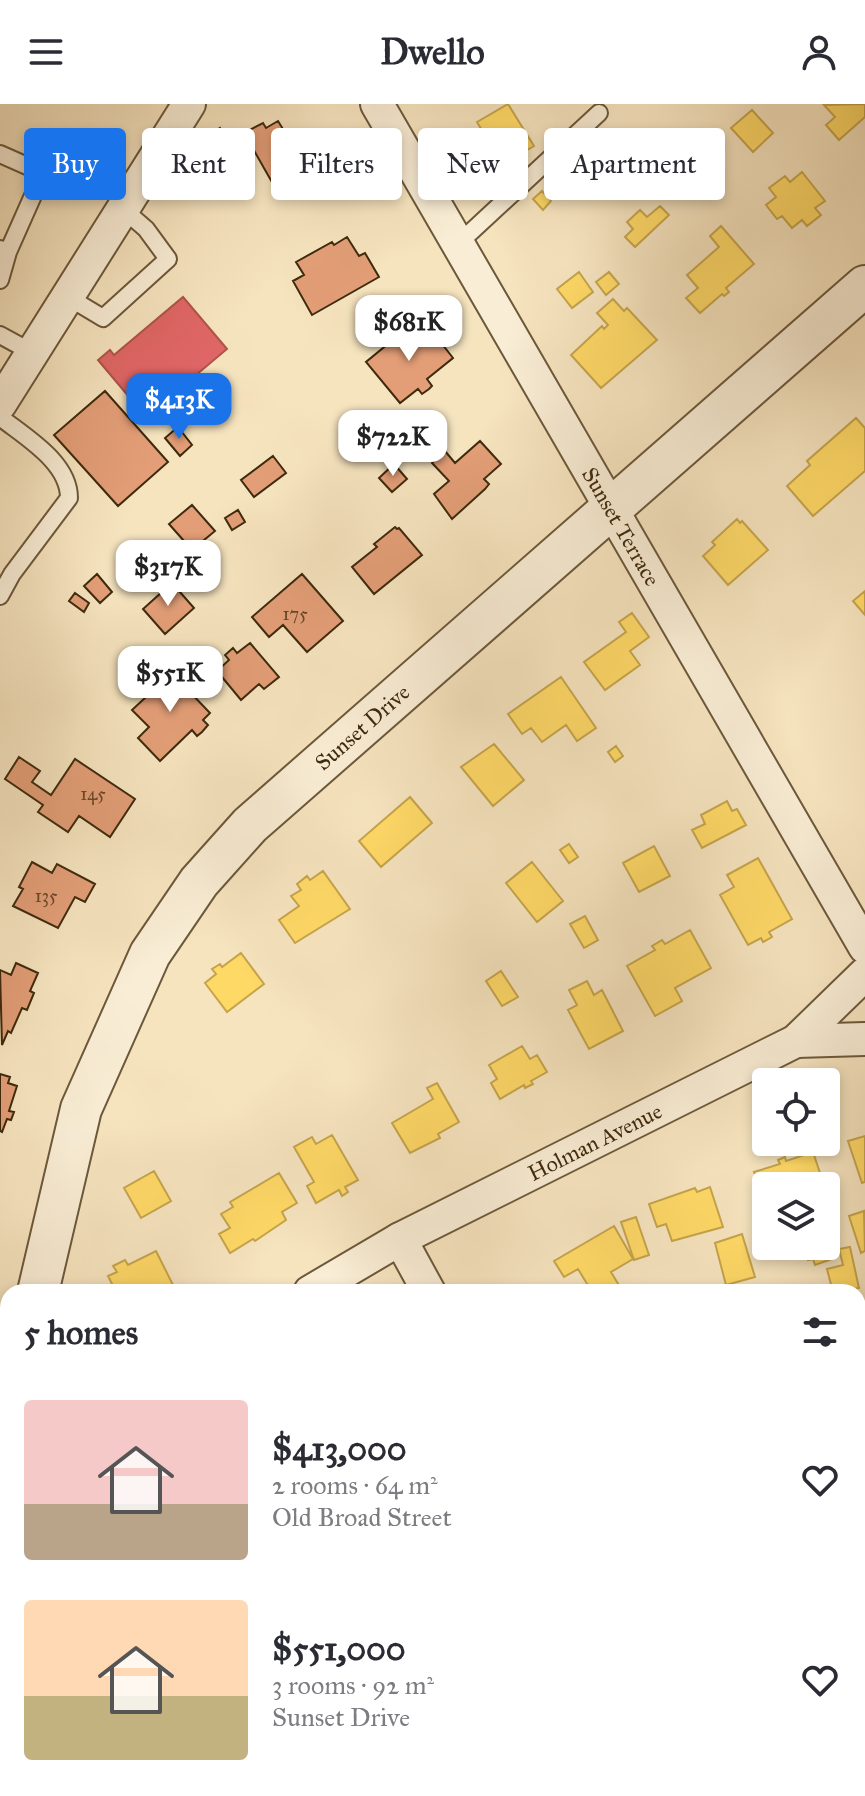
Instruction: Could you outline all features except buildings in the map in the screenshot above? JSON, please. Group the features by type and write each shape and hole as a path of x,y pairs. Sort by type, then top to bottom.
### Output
{"street":[{"path":"0,404 189,104"},
{"name":"Sunset Terrace","path":"377,104 865,947"},
{"name":"Sunset Drive","path":"40,1284 81,1109 150,954 199,882 250,825 865,286"},
{"name":"Holman Avenue","path":"324,1284 400,1239 796,1041 865,974"},
{"path":"796,1041 865,1039"},
{"path":"400,1239 425,1284"}],"lane":[{"path":"459,243 599,113"},
{"path":"0,154 43,173 4,250 0,280"},
{"path":"68,297 103,318 168,259 146,229 123,209"},
{"path":"0,335 33,353"},
{"path":"0,417 62,471 69,486 69,498 12,574 0,596"}]}
